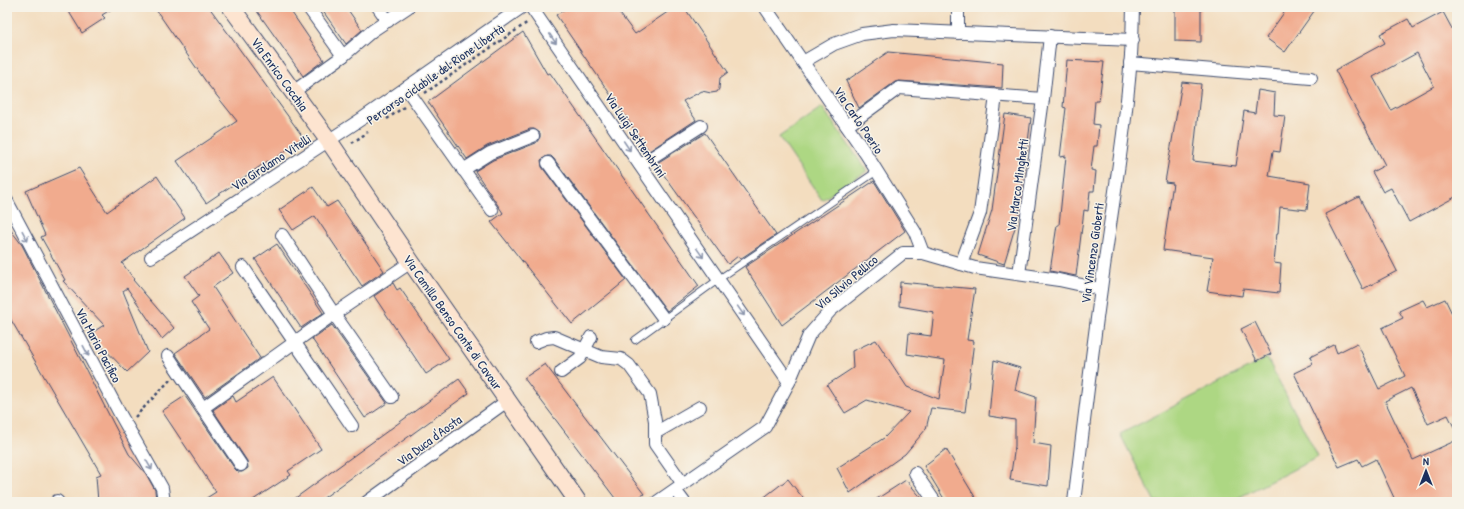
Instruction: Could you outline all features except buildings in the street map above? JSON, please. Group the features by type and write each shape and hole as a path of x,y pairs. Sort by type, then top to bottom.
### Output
{"main road":[{"name":"Via Enrico Cocchia","path":"231,7 329,141"},
{"name":"Via Camillo Benso Conte di Cavour","path":"329,141 411,262 578,502"}],"street":[{"path":"308,7 343,56"},
{"path":"378,7 388,21"},
{"path":"293,92 343,56 372,31 408,7"},
{"name":"Via Girolamo Vitelli","path":"151,257 329,141 522,7"},
{"name":"Via Carlo Poerio","path":"765,7 877,171 915,232 923,253"},
{"path":"958,7 958,32"},
{"name":"Via Vincenzo Gioberti","path":"1074,502 1100,289 1118,171 1133,40 1133,7"},
{"name":"Via Luigi Settembrini","path":"534,11 789,382"},
{"path":"803,62 834,44 862,34 894,30 1133,40"},
{"name":"Via Marco Minghetti","path":"1019,274 1050,36"},
{"path":"1130,63 1311,78"},
{"path":"406,88 492,210"},
{"path":"847,126 899,88 1043,99"},
{"path":"961,264 980,213 996,96"},
{"path":"640,165 701,126"},
{"path":"463,170 490,153 533,136"},
{"path":"548,163 664,319"},
{"name":"Via Maria Pacifico","path":"7,201 126,426 162,488 164,502"},
{"path":"282,235 334,314 392,397"},
{"name":"Via Silvio Pellico","path":"658,502 765,427 789,382 809,334 830,310 903,253 923,253 975,268 1059,280 1100,289"},
{"path":"203,408 334,314 411,262"},
{"path":"243,267 352,426"},
{"path":"561,372 580,358 590,337"},
{"path":"536,342 546,338 554,338 601,357 621,359 630,365 650,394 655,422 655,444 679,487 684,502"},
{"path":"168,356 241,465"},
{"name":"Via Duca d'Aosta","path":"367,502 507,401"},
{"path":"655,433 700,407"},
{"path":"914,473 935,502"}],"lane":[{"path":"635,340 719,279 877,171"}],"path":[{"name":"Percorso ciclabile del Rione Libertà","path":"382,123 534,11"},
{"name":"Percorso ciclabile del Rione Libertà","path":"352,143 369,132"},
{"path":"126,426 179,371"}],"green space":[{"path":"822,107 867,171 822,200 779,137"},
{"path":"1267,358 1318,457 1230,502 1155,502 1120,434"}]}
